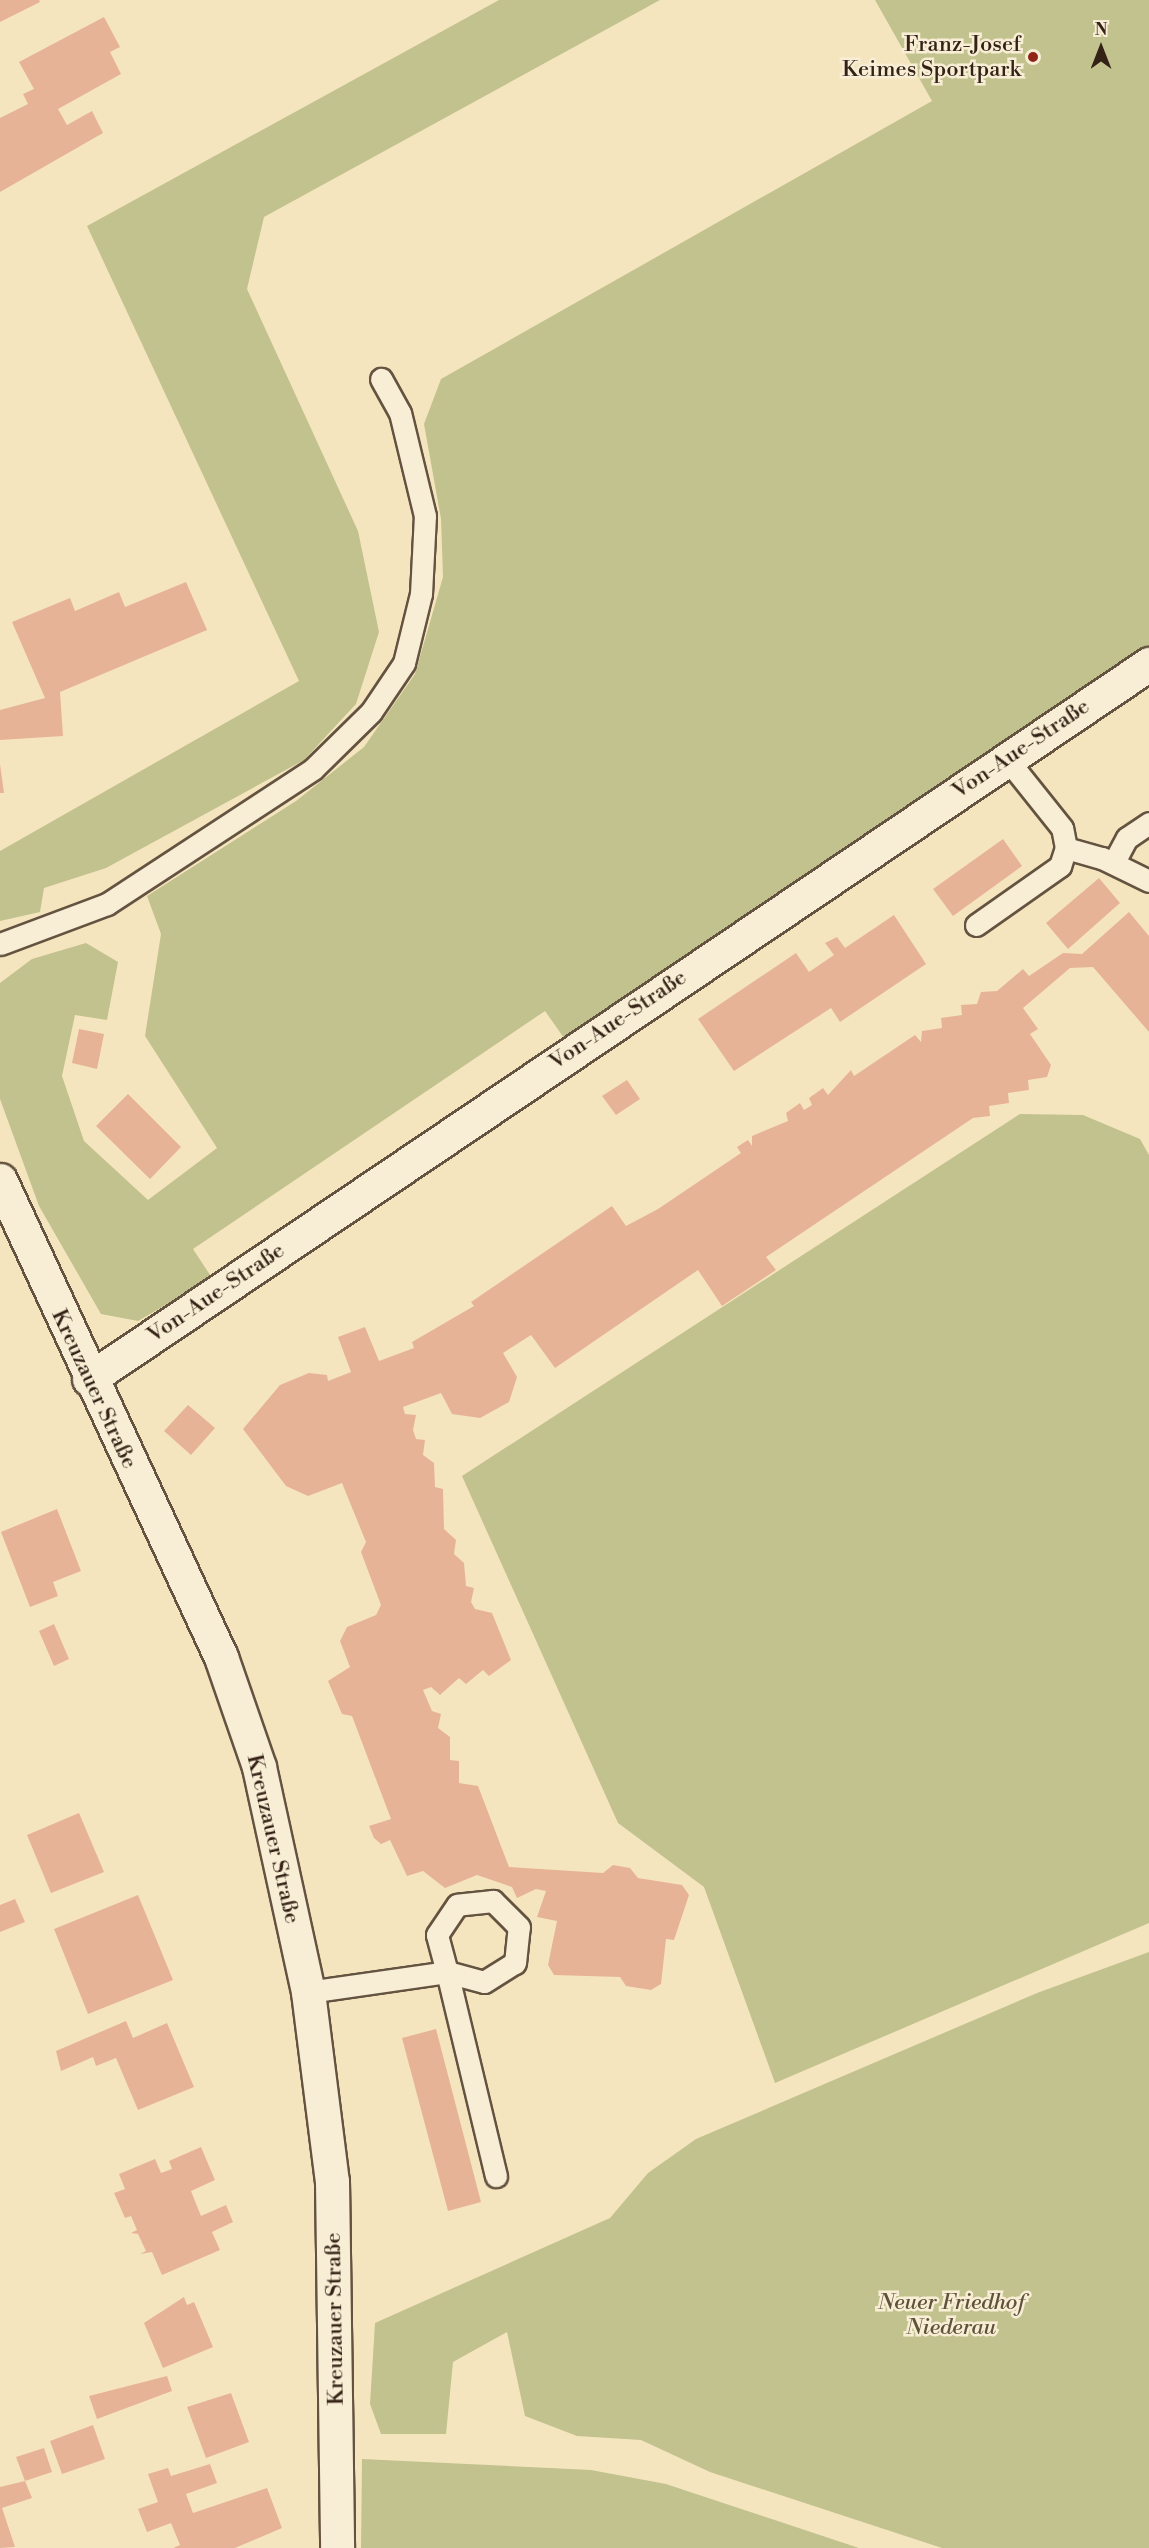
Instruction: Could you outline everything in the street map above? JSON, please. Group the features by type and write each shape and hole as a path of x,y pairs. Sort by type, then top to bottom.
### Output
{"main road":[{"name":"Von-Aue-Straße","path":"89,1379 1149,664"},
{"name":"Kreuzauer Straße","path":"0,1180 89,1379 221,1657 259,1767 308,1992 332,2181 337,2548"}],"lane":[{"path":"0,944 107,904 313,769 378,702 404,663 422,594 425,516 409,441 381,379"},
{"path":"976,925 1060,866 1066,848 1062,828 1007,759"},
{"path":"1114,862 1127,838 1149,823"},
{"path":"1066,848 1114,862 1149,881"},
{"path":"308,1992 447,1972 496,2176"}],"green space":[{"path":"499,0 660,0 264,217 247,289 358,531 379,632 356,704 304,760 106,868 44,888 40,912 0,921 0,851 299,681 87,226"},
{"path":"875,0 1149,0 1149,648 564,1038 545,1011 193,1249 212,1278 138,1321 101,1314 39,1206 0,1099 0,983 32,959 86,943 118,962 107,1020 75,1015 62,1076 84,1141 148,1200 217,1148 145,1036 161,934 147,896 296,801 364,747 415,674 443,577 441,519 424,424 441,379 932,101"},
{"path":"1020,1114 1083,1115 1140,1139 1149,1155 1149,1923 775,2083 704,1887 618,1823 462,1476"},
{"name":"Neuer Friedhof Niederau","path":"1149,1952 1149,2548 942,2548 710,2472 641,2440 577,2436 525,2416 507,2332 453,2362 446,2434 381,2434 370,2404 375,2323 610,2218 648,2173 696,2139 1037,1993"},
{"path":"362,2459 591,2470 666,2484 859,2548 361,2548"}],"building":[{"path":"0,0 39,0 40,2 0,22"},
{"path":"104,17 120,47 110,52 121,74 58,109 67,125 92,111 103,133 0,192 0,118 28,104 23,94 34,89 19,62"},
{"path":"186,582 207,630 60,692 63,736 0,740 0,710 45,698 12,622 70,598 75,611 119,592 125,607"},
{"path":"0,764 4,793 0,793"},
{"path":"1003,839 1022,866 953,916 933,889"},
{"path":"1099,878 1120,903 1068,949 1046,923"},
{"path":"1129,912 1149,936 1149,1032 1093,967 1070,968 1023,1008 1038,1029 1030,1034 1051,1065 1047,1077 1028,1080 1029,1090 1008,1093 1009,1103 989,1106 990,1116 973,1118 766,1257 776,1270 722,1306 698,1270 555,1368 531,1335 503,1353 517,1377 509,1402 480,1418 452,1414 441,1393 403,1407 405,1414 416,1415 413,1430 416,1439 425,1440 423,1455 434,1463 435,1487 443,1489 444,1529 456,1540 454,1554 464,1563 466,1586 474,1588 471,1602 475,1609 492,1613 511,1660 489,1676 483,1670 466,1684 459,1678 440,1695 431,1687 423,1690 432,1711 441,1714 438,1728 450,1737 450,1760 459,1761 459,1783 478,1786 509,1867 603,1873 613,1865 630,1868 638,1878 682,1885 689,1895 674,1940 666,1939 661,1984 651,1990 626,1986 620,1977 554,1975 548,1965 557,1921 537,1917 546,1891 536,1889 517,1898 512,1887 477,1875 445,1888 423,1871 407,1876 390,1840 381,1844 374,1838 369,1826 391,1819 352,1716 342,1714 328,1681 350,1667 340,1641 347,1627 376,1615 381,1605 361,1552 366,1542 342,1483 308,1496 286,1486 243,1429 280,1385 309,1373 327,1375 328,1381 351,1372 338,1337 365,1327 379,1361 414,1348 412,1342 474,1306 471,1302 612,1206 626,1226 658,1209 741,1153 737,1147 748,1140 752,1146 752,1136 788,1121 786,1113 800,1103 804,1110 812,1105 809,1098 823,1088 828,1095 851,1070 854,1076 915,1035 921,1042 922,1031 942,1028 941,1018 962,1015 961,1005 977,1004 981,992 997,991 1023,969 1029,976 1063,953 1082,954"},
{"path":"894,915 926,964 840,1022 831,1008 734,1071 698,1019 796,953 809,972 834,955 825,943 837,937 845,948"},
{"path":"79,1029 104,1034 97,1069 72,1063"},
{"path":"627,1080 640,1099 616,1115 602,1096"},
{"path":"128,1094 181,1147 150,1179 96,1126"},
{"path":"188,1405 215,1428 191,1455 164,1431"},
{"path":"57,1509 81,1571 53,1582 58,1596 30,1607 1,1532"},
{"path":"54,1624 69,1659 54,1666 39,1631"},
{"path":"79,1813 104,1872 51,1893 27,1835"},
{"path":"138,1895 173,1980 88,2014 54,1929"},
{"path":"15,1899 25,1922 0,1932 0,1905"},
{"path":"126,2021 133,2038 167,2023 194,2087 138,2110 116,2058 96,2066 93,2057 61,2071 56,2051"},
{"path":"436,2029 481,2202 448,2211 402,2038"},
{"path":"201,2147 215,2180 191,2191 201,2216 226,2205 233,2222 212,2232 220,2250 162,2275 152,2252 140,2254 146,2251 138,2234 131,2233 137,2230 131,2216 125,2218 114,2193 125,2189 119,2174 155,2159 161,2173 172,2169 169,2161"},
{"path":"184,2297 187,2305 194,2302 213,2347 163,2368 144,2323"},
{"path":"167,2376 172,2391 97,2419 89,2396"},
{"path":"231,2393 249,2442 206,2458 187,2407"},
{"path":"93,2425 105,2459 62,2474 50,2441"},
{"path":"44,2448 52,2472 25,2481 16,2457"},
{"path":"210,2464 217,2483 186,2494 193,2513 267,2488 282,2528 235,2548 173,2548 180,2545 171,2523 147,2532 138,2509 158,2502 148,2474 168,2468 171,2476"},
{"path":"25,2481 32,2498 2,2508 15,2547 0,2548 0,2487"}],"place":[{"name":"Franz-Josef Keimes Sportpark","path":"1033,57"}]}
